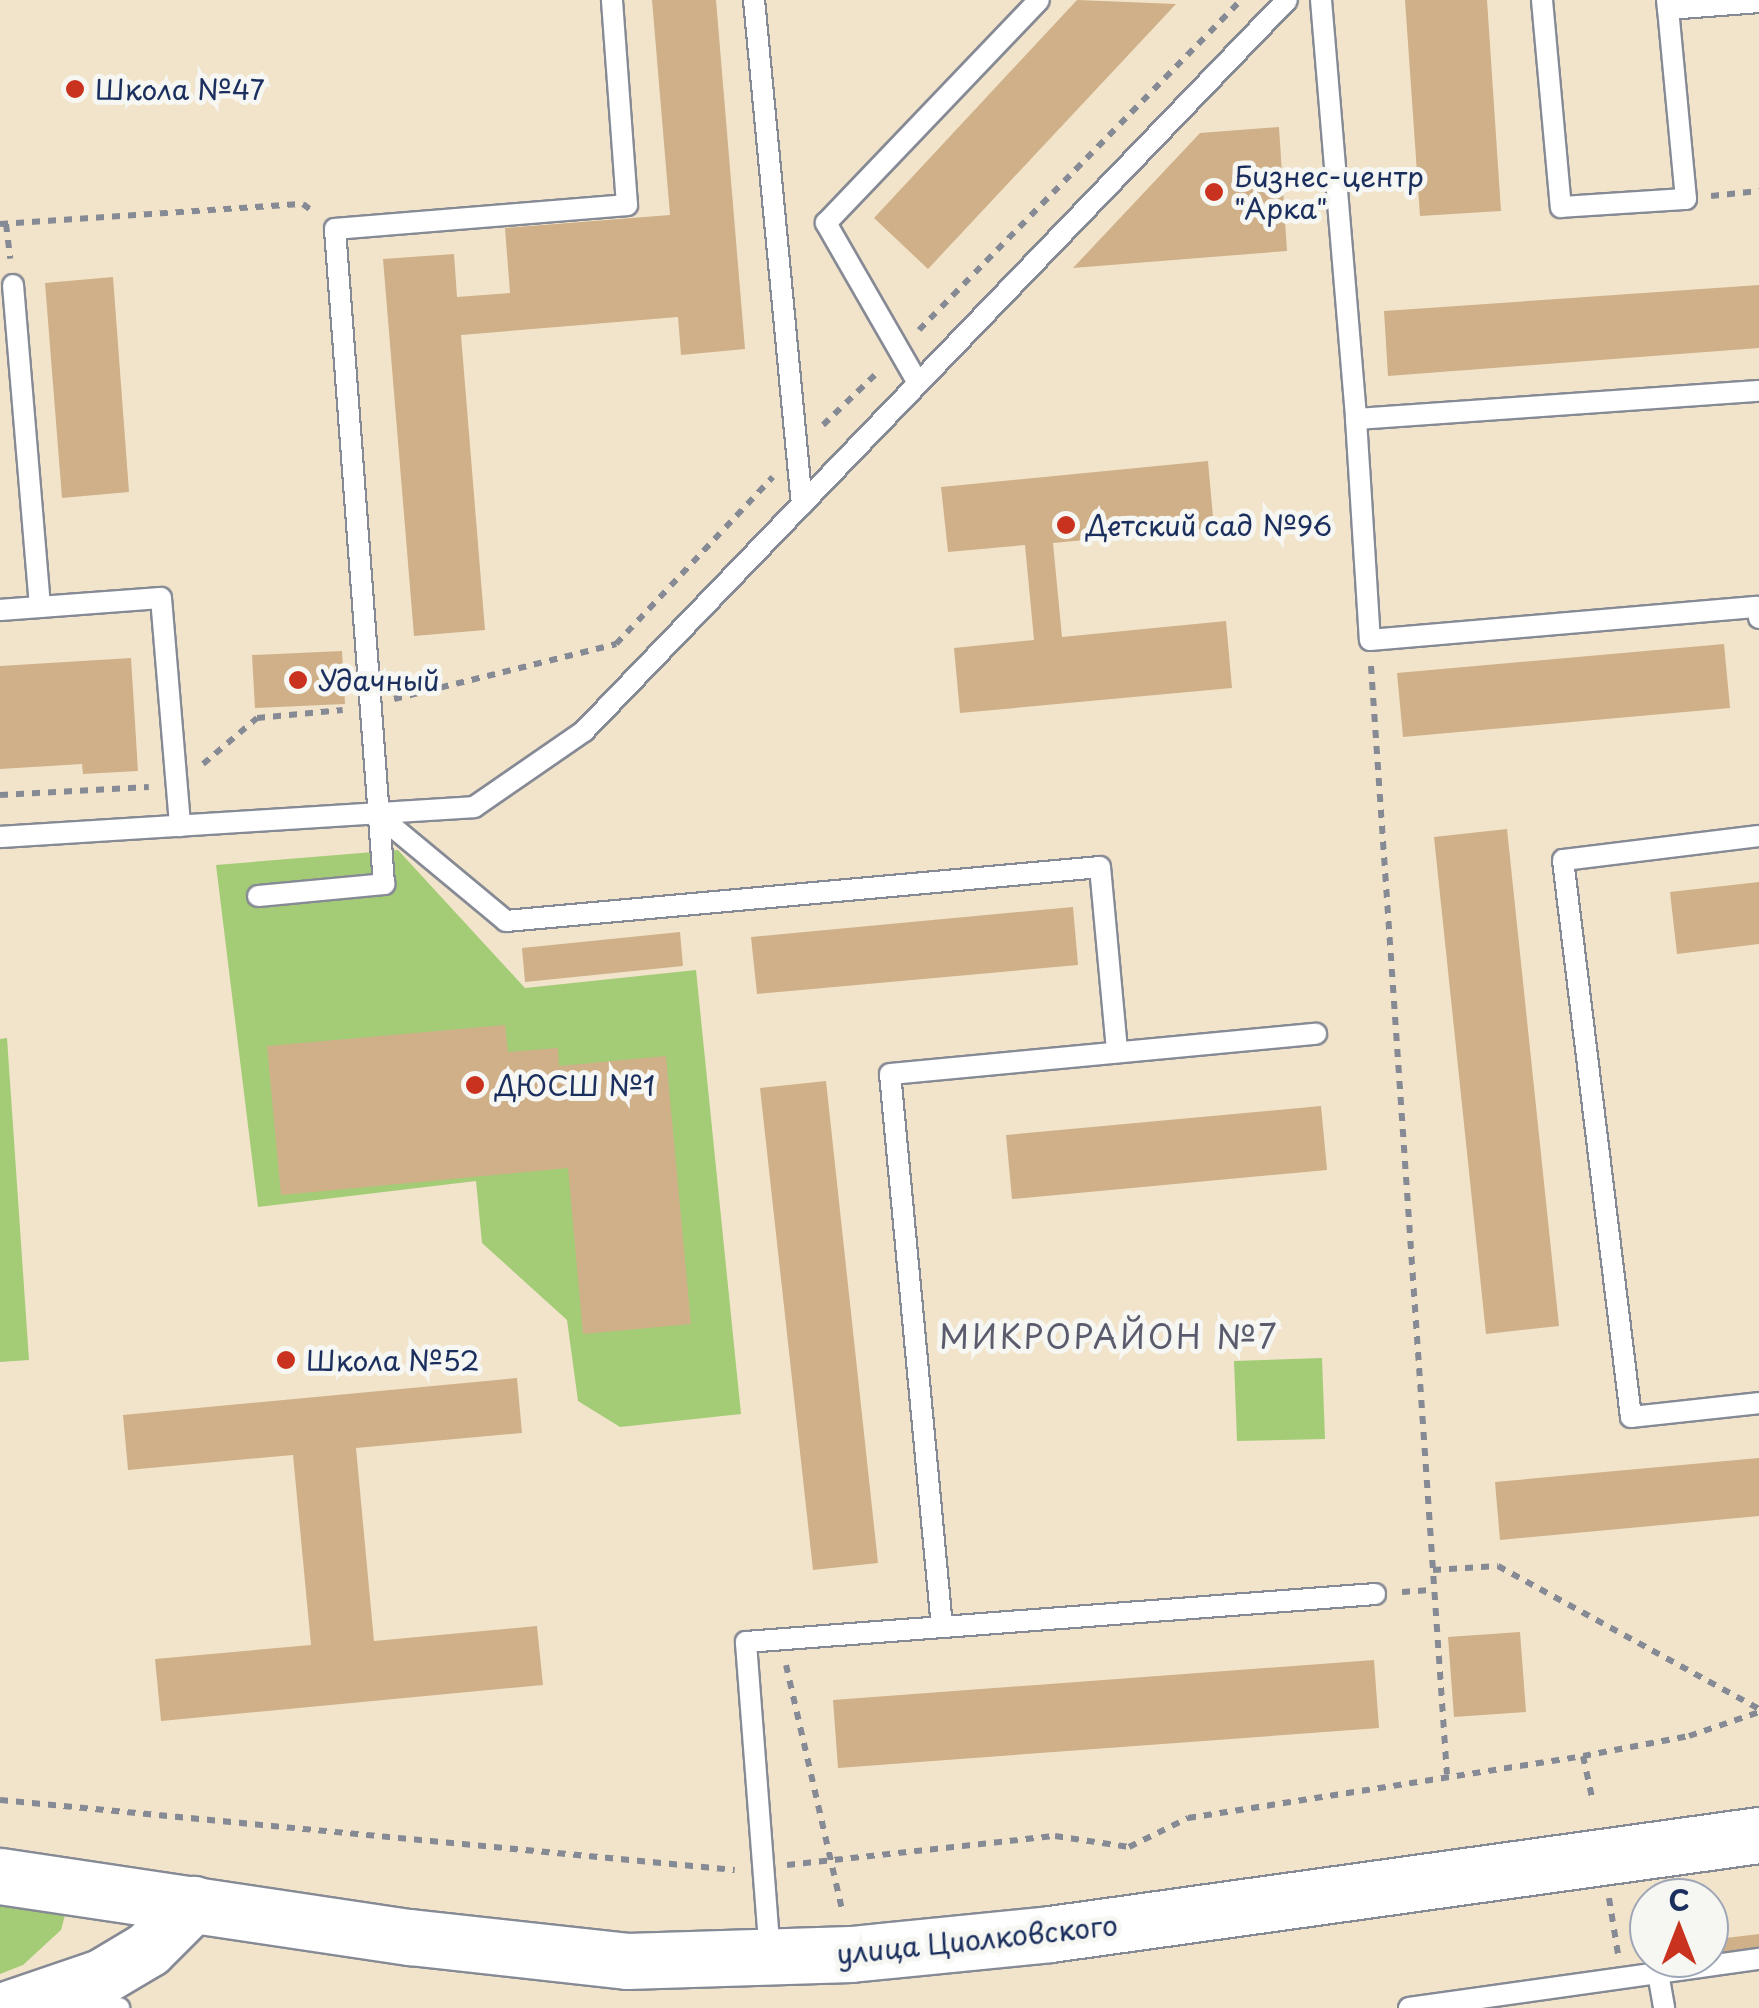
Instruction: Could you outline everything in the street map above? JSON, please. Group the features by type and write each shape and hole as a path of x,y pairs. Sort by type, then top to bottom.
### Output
{"main road":[{"name":"улица Циолковского","path":"0,1876 627,1961 770,1957 1068,1932 1759,1835"},
{"path":"31,2002 148,1949 193,1904"}],"lane":[{"path":"258,896 384,884 334,229 627,205 612,0"},
{"path":"754,0 802,505"},
{"path":"918,383 826,223 1039,0"},
{"path":"0,838 474,807 584,731 1288,0"},
{"path":"1321,0 1370,640 1758,607 1759,618"},
{"path":"1542,0 1561,207 1686,199 1668,4 1759,2"},
{"path":"13,285 40,607"},
{"path":"1356,420 1759,391"},
{"path":"0,610 161,598 180,826"},
{"path":"376,814 506,921 1100,867 1118,1052"},
{"path":"1759,836 1563,860 1631,1416 1759,1403"},
{"path":"942,1627 890,1074 1316,1034"},
{"path":"770,1957 746,1642 1376,1594"},
{"path":"1729,1963 1759,1959"},
{"path":"1409,2008 1629,1977"},
{"path":"1659,1978 1664,2008"},
{"path":"31,2002 119,2008"}],"path":[{"path":"0,796 177,786 257,718 369,707 444,682 616,644 796,452 1241,0"},
{"path":"1686,199 1759,191"},
{"path":"0,224 303,204 334,229"},
{"path":"1370,640 1447,1774"},
{"path":"1433,1570 1498,1566 1759,1710"},
{"path":"779,1639 834,1859 842,1909"},
{"path":"0,1800 730,1871 1056,1836 1129,1847 1188,1818 1689,1736 1759,1710"},
{"path":"1582,1756 1593,1802"}],"green space":[{"name":"ДЮСШ №1","path":"398,850 525,988 696,970 741,1414 620,1427 578,1401 567,1320 482,1243 476,1181 258,1207 216,865"},
{"path":"7,1038 29,1360 0,1362 0,1039"},
{"path":"1322,1358 1325,1439 1237,1441 1234,1361"},
{"path":"0,1895 55,1904 65,1915 61,1930 23,1965 0,1974"}],"building":[{"path":"652,0 716,0 745,349 681,355 678,317 461,335 485,630 414,636 383,259 454,254 457,297 510,293 505,228 670,215"},
{"path":"1077,0 1176,4 928,269 874,218"},
{"path":"1405,0 1487,0 1501,211 1420,216"},
{"name":"Бизнес-центр \"Арка\"","path":"1279,127 1287,251 1073,268 1200,133"},
{"path":"113,277 129,492 62,498 45,283"},
{"path":"1759,285 1759,348 1388,376 1384,311"},
{"path":"1208,461 1214,528 1053,543 1062,637 1226,621 1232,688 960,713 954,648 1034,640 1025,545 948,552 941,487"},
{"path":"1724,644 1730,708 1403,737 1397,673"},
{"name":"Удачный","path":"342,651 345,704 255,708 252,655"},
{"path":"131,658 138,771 83,774 82,764 0,769 0,666"},
{"path":"1507,829 1559,1326 1486,1334 1434,837"},
{"path":"1759,882 1759,944 1677,954 1670,892"},
{"path":"1073,907 1078,965 757,994 751,937"},
{"path":"680,932 683,966 525,982 522,948"},
{"path":"505,1025 508,1052 558,1048 559,1066 666,1056 691,1324 583,1334 568,1168 281,1195 267,1046"},
{"path":"826,1081 878,1563 813,1570 760,1088"},
{"path":"1321,1106 1327,1170 1012,1199 1006,1135"},
{"path":"517,1378 522,1433 356,1448 374,1641 537,1626 543,1685 161,1721 155,1659 311,1645 293,1455 128,1470 123,1415"},
{"path":"1759,1458 1759,1516 1500,1540 1495,1482"},
{"path":"1520,1632 1526,1712 1454,1717 1448,1637"},
{"path":"1374,1660 1379,1728 838,1768 833,1700"},
{"path":"1759,1934 1759,1949 1729,1953 1729,1938"}],"place":[{"name":"Школа №47","path":"75,89"},
{"name":"Бизнес-центр \"Арка\"","path":"1214,192"},
{"name":"Детский сад №96","path":"1066,525"},
{"name":"Удачный","path":"298,680"},
{"name":"ДЮСШ №1","path":"475,1085"},
{"name":"Школа №52","path":"286,1360"}],"district":[{"name":"МИКРОРАЙОН №7","path":"1109,1336"}]}
